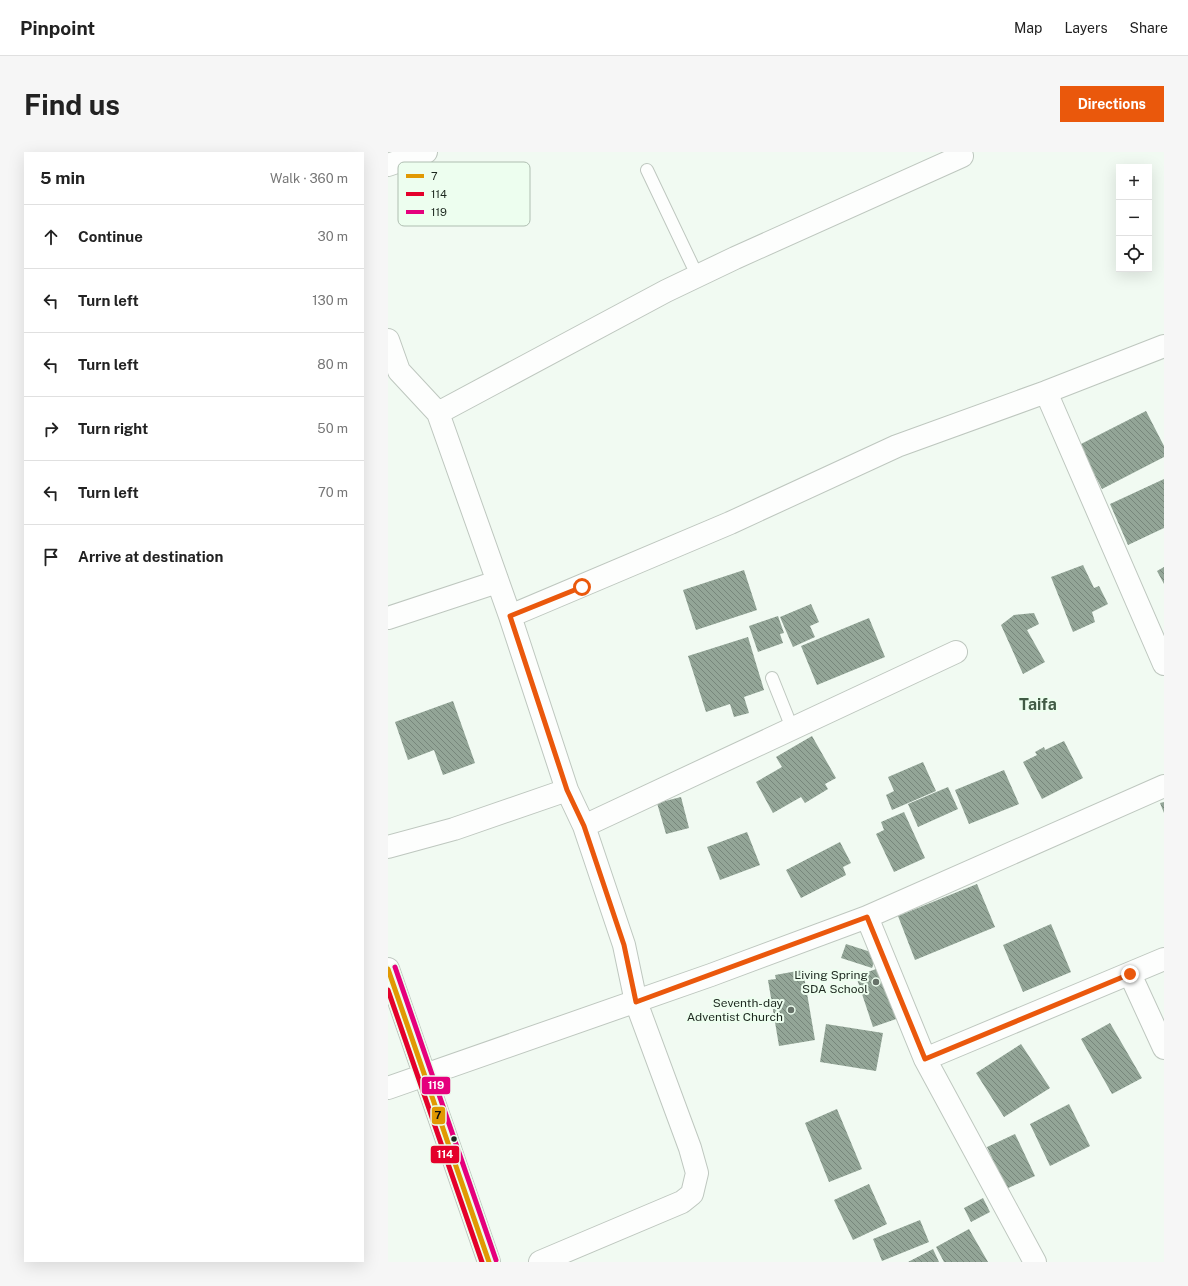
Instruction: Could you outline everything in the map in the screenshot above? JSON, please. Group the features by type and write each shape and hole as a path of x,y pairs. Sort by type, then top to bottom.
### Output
{"street":[{"path":"388,165 426,152"},
{"path":"438,413 697,275 962,156"},
{"path":"388,340 393,373 438,413 496,582 510,616 567,790 584,826 624,945 636,1002 698,1173 692,1194 682,1202 540,1262"},
{"path":"510,616 723,526 897,446 1046,392 1164,346"},
{"path":"1046,392 1164,664"},
{"path":"388,618 496,582"},
{"path":"584,826 956,652"},
{"path":"388,1088 636,1002 867,917 1164,786"},
{"path":"388,847 454,829 567,790"},
{"path":"867,917 925,1059 1035,1262"},
{"path":"925,1059 1130,974 1164,958"},
{"path":"388,969 489,1262"},
{"path":"1130,974 1164,1048"}],"lane":[{"path":"647,170 697,275"},
{"path":"772,678 792,728"}],"building":[{"path":"1146,411 1164,446 1164,457 1102,489 1079,445"},
{"path":"1164,479 1164,528 1128,545 1110,504"},
{"path":"1083,565 1094,588 1099,586 1108,604 1092,612 1095,622 1073,632 1051,577"},
{"path":"1164,567 1164,584 1157,571"},
{"path":"744,570 757,610 696,630 683,590"},
{"path":"811,604 819,622 810,626 815,637 793,647 780,617"},
{"path":"1034,613 1039,624 1027,630 1045,662 1023,674 1001,625 1014,615"},
{"path":"778,616 784,633 780,634 783,643 758,652 749,626"},
{"path":"869,618 885,657 817,685 801,646"},
{"path":"748,637 764,690 744,697 749,713 734,717 730,704 706,712 688,656"},
{"path":"453,701 475,763 443,775 434,750 408,760 395,722"},
{"path":"812,736 836,778 825,784 828,789 805,803 801,797 773,813 756,782 782,767 776,757"},
{"path":"1064,741 1083,778 1042,799 1023,762 1037,755 1035,752 1044,747 1045,750"},
{"path":"923,762 936,791 892,810 886,795 894,791 888,777"},
{"path":"1004,770 1019,804 969,824 955,790"},
{"path":"948,787 958,809 918,827 908,804"},
{"path":"681,797 689,828 666,834 657,803"},
{"path":"1164,802 1164,813 1160,803"},
{"path":"904,812 925,858 894,872 876,834 884,830 881,822"},
{"path":"747,832 760,865 720,880 707,847"},
{"path":"840,842 851,863 843,867 846,875 801,898 786,870"},
{"path":"977,884 995,927 915,960 898,916"},
{"path":"1051,924 1071,972 1023,992 1003,945"},
{"path":"846,944 877,954 872,968 841,958"},
{"path":"882,967 899,1018 873,1027 856,976"},
{"name":"Seventh-day Adventist Church","path":"803,970 815,1040 779,1046 768,980 776,979 775,975"},
{"path":"1110,1023 1142,1078 1112,1094 1081,1039"},
{"path":"826,1024 883,1033 876,1071 820,1062"},
{"path":"1021,1044 1050,1088 1004,1117 976,1073"},
{"path":"1069,1104 1090,1146 1050,1166 1030,1124"},
{"path":"837,1109 862,1169 829,1182 805,1123"},
{"path":"1015,1134 1035,1176 1006,1189 987,1147"},
{"path":"869,1184 887,1224 853,1240 834,1200"},
{"path":"983,1198 990,1212 971,1222 964,1208"},
{"path":"920,1220 929,1242 882,1261 873,1239"},
{"path":"969,1229 988,1262 944,1262 936,1247"},
{"path":"933,1249 939,1262 908,1262"}],"transit line":[{"name":"119","path":"395,967 496,1260"},
{"name":"7","path":"388,969 489,1262"},
{"name":"114","path":"388,990 482,1262"}],"place":[{"name":"Living Spring SDA School","path":"876,982"},
{"name":"Seventh-day Adventist Church","path":"791,1010"}],"district":[{"name":"Taifa","path":"1038,704"}],"route":[{"path":"582,587 510,616 567,790 584,826 624,945 636,1002 867,917 925,1059 1130,974"}]}
